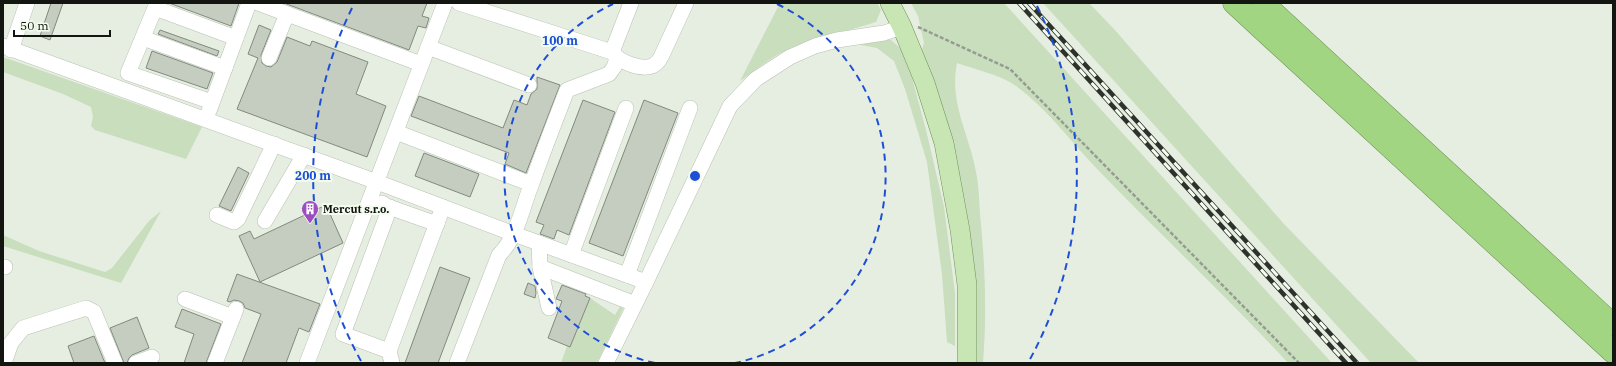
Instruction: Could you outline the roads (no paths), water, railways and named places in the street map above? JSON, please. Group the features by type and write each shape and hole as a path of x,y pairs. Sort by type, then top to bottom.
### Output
{"highway":[{"path":"1234,3 1613,352"},
{"path":"1263,3 1613,325"}],"main road":[{"path":"890,3 902,27 925,83 944,143 960,230 967,285 967,363"}],"lane":[{"path":"27,3 7,48 274,144 304,156 374,189 443,207 646,282"},
{"path":"206,119 250,3 287,14 421,64"},
{"path":"307,363 445,3"},
{"path":"459,3 615,55 640,67 652,66 657,63 686,3"},
{"path":"457,363 499,255 506,249 514,234 531,184 567,90 609,74 614,67 615,55 631,3"},
{"path":"212,102 128,74 156,6 236,38"},
{"path":"269,58 287,14"},
{"path":"606,363 730,106 756,79 790,57 815,46 837,40 884,33 902,27"},
{"path":"142,38 225,68"},
{"path":"428,47 529,85"},
{"path":"571,254 626,108"},
{"path":"627,275 690,108"},
{"path":"396,132 531,184"},
{"path":"217,215 234,222 238,219 274,144"},
{"path":"265,221 304,156"},
{"path":"374,189 390,207 437,224"},
{"path":"390,207 343,334 390,357 443,207"},
{"path":"539,243 540,267 549,308"},
{"path":"540,267 635,304"},
{"path":"185,299 234,313 215,363"},
{"path":"4,363 12,343 23,328 86,308 94,312 115,363"},
{"path":"136,363 152,357"}],"railway":[{"path":"1019,3 1346,363"},
{"path":"1029,3 1357,363"}],"place":[{"name":"Mercut s.r.o.","path":"310,224"}]}
